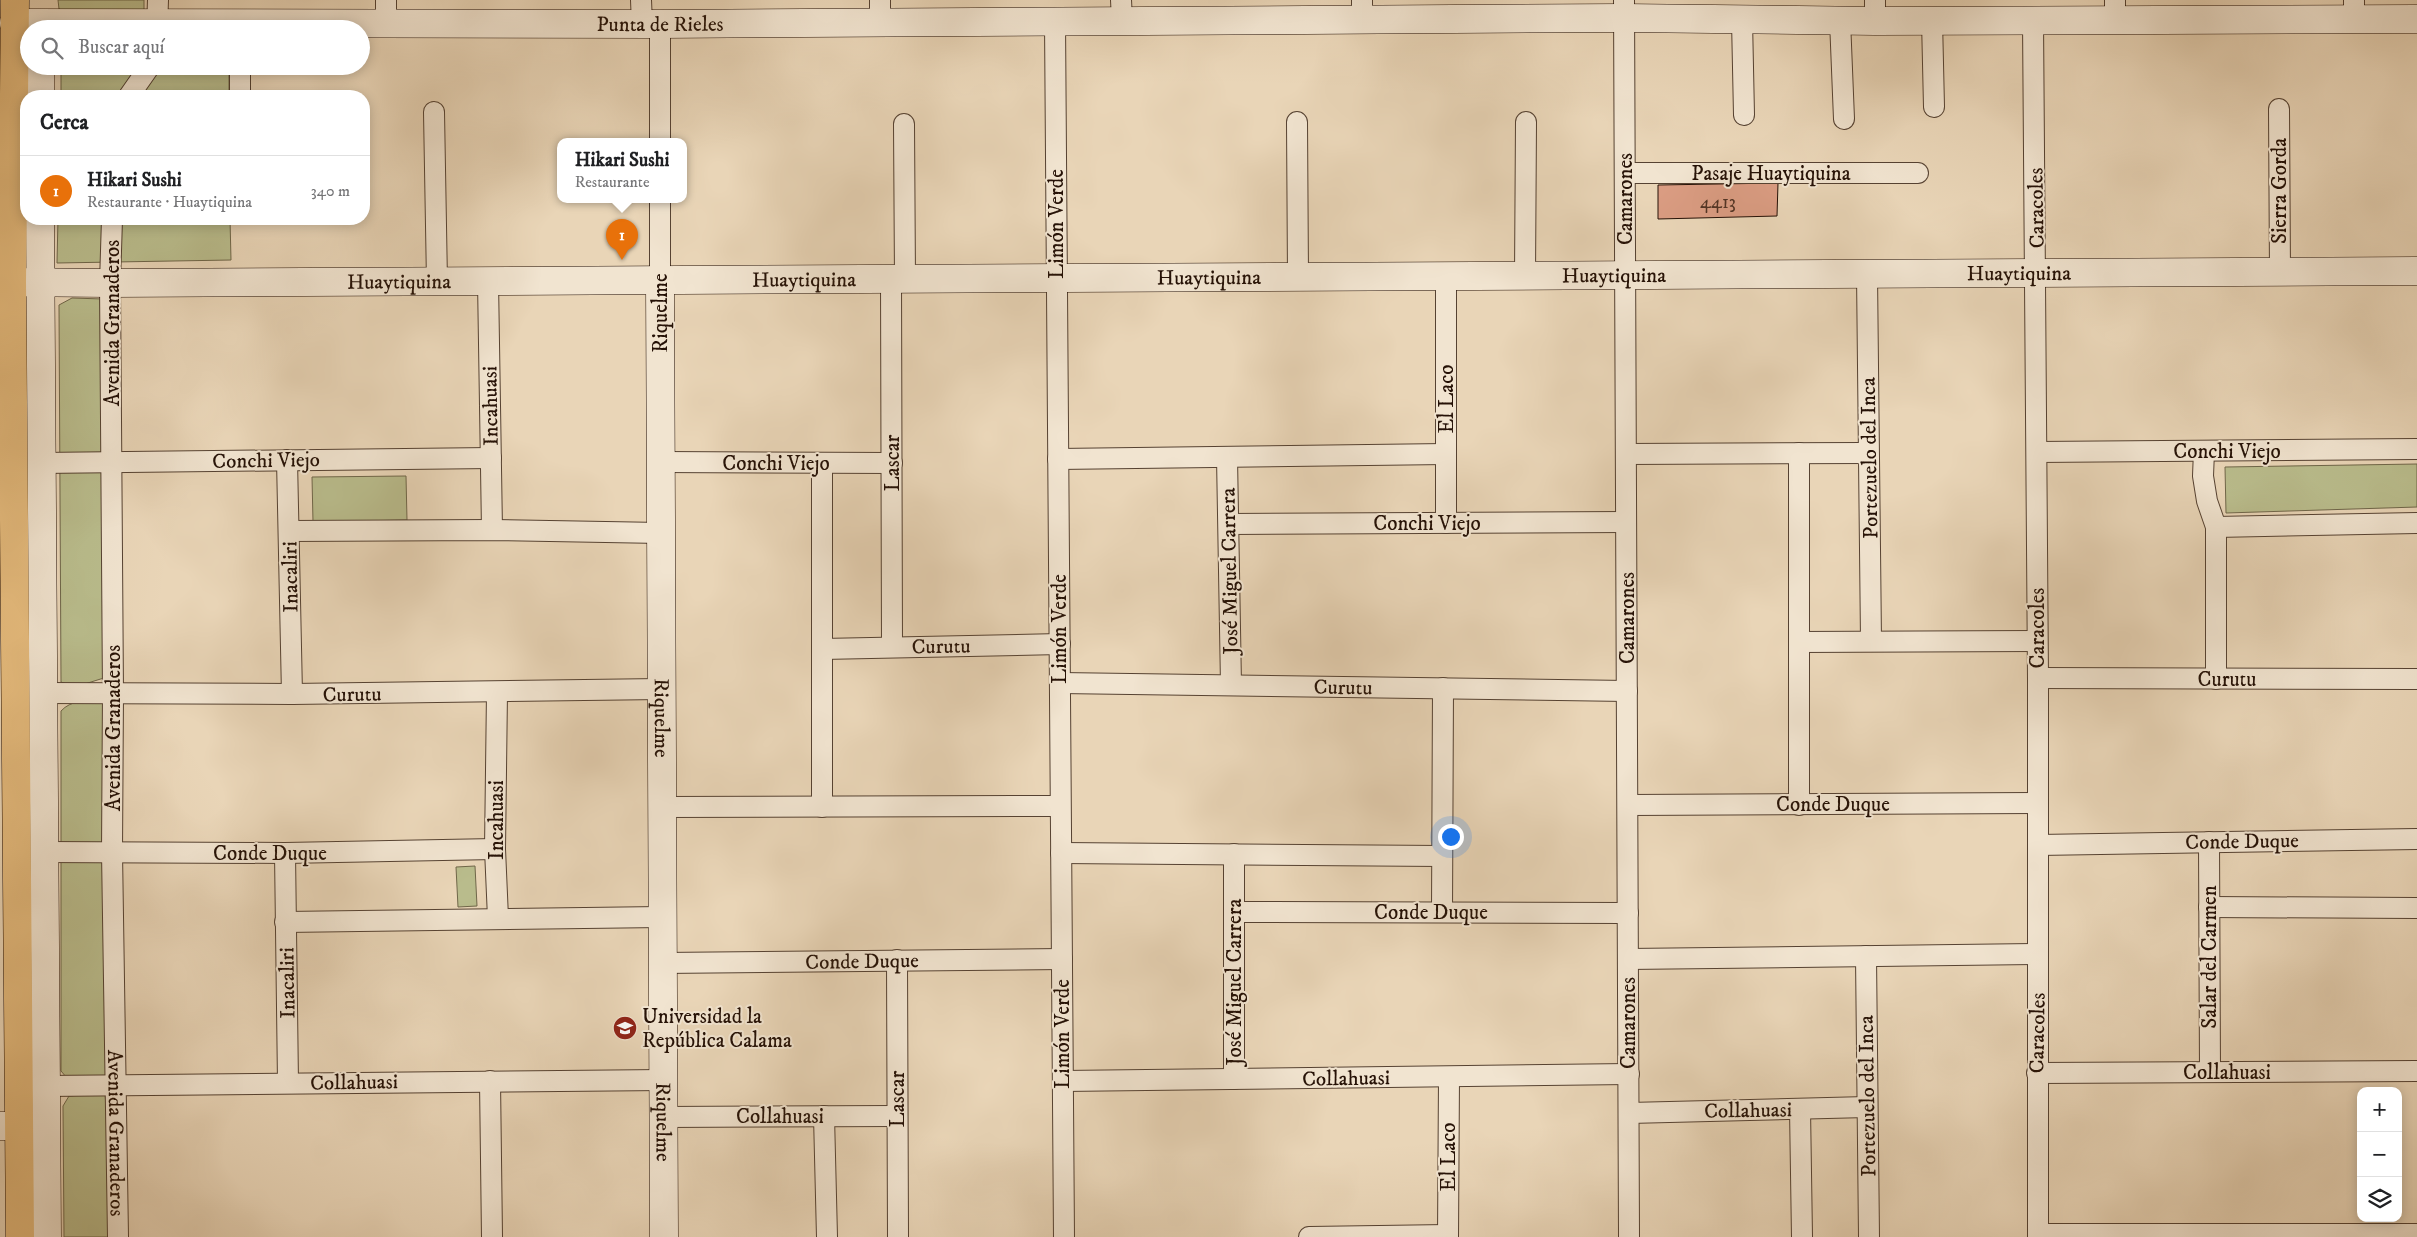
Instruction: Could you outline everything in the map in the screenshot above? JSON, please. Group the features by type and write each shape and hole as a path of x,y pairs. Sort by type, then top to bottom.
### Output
{"main road":[{"path":"23,90 25,75"},
{"path":"20,126 6,282 10,1126 20,1237"}],"street":[{"name":"Punta de Rieles","path":"298,20 386,11 648,16 880,11 1054,21 1122,10 1624,9 1742,20 1840,20 1875,10 1932,20 2033,20 2115,10 2354,9 2417,19"},
{"name":"Camarones","path":"1624,9 1629,1237"},
{"name":"Punta de Rieles","path":"30,15 157,17 184,20"},
{"path":"648,16 660,138"},
{"path":"1742,20 1744,116"},
{"path":"1840,20 1844,119"},
{"path":"1932,20 1934,107"},
{"name":"Caracoles","path":"2033,20 2038,678 2038,1235"},
{"name":"Limón Verde","path":"1054,21 1064,1237"},
{"path":"40,75 40,90"},
{"path":"133,90 144,75"},
{"path":"240,75 240,90"},
{"name":"Sierra Gorda","path":"2279,110 2280,272"},
{"path":"434,112 437,282"},
{"path":"1297,122 1298,277"},
{"path":"1525,276 1526,122"},
{"name":"Lascar","path":"892,647 892,463 904,124"},
{"name":"Pasaje Huaytiquina","path":"1625,174 1918,173"},
{"name":"Riquelme","path":"660,203 661,917 664,1237"},
{"path":"40,225 47,1237"},
{"name":"Avenida Granaderos","path":"112,225 110,283 113,693 112,852 118,1237"},
{"name":"Huaytiquina","path":"6,282 437,282 2417,271"},
{"name":"Portezuelo del Inca","path":"1867,274 1871,642"},
{"name":"El Laco","path":"1446,276 1446,523"},
{"name":"Incahuasi","path":"488,281 492,530"},
{"name":"Conchi Viejo","path":"2037,452 2417,449"},
{"path":"2204,451 2203,476 2207,501 2216,527 2216,679"},
{"path":"1799,804 1800,453"},
{"path":"1626,454 1868,453"},
{"path":"1058,459 1446,454"},
{"name":"José Miguel Carrera","path":"1228,457 1232,685"},
{"name":"Conchi Viejo","path":"41,463 491,458"},
{"name":"Inacaliri","path":"287,460 292,694"},
{"name":"Conchi Viejo","path":"660,462 892,463"},
{"path":"822,463 822,807"},
{"name":"Conchi Viejo","path":"1228,524 1626,522"},
{"path":"2216,527 2417,523"},
{"path":"288,531 492,530 661,533"},
{"path":"1799,642 2037,641"},
{"name":"Curutu","path":"822,649 1060,644"},
{"name":"Curutu","path":"2038,678 2417,679"},
{"name":"Curutu","path":"1060,683 1627,691"},
{"path":"1442,912 1443,688"},
{"name":"Curutu","path":"43,693 292,694 661,689"},
{"name":"Incahuasi","path":"496,692 495,850 498,918"},
{"name":"Conde Duque","path":"1628,805 2038,803"},
{"path":"661,807 1060,806"},
{"name":"Conde Duque","path":"2038,845 2417,839"},
{"name":"Salar del Carmen","path":"2209,842 2210,1072"},
{"name":"Conde Duque","path":"44,852 285,854 495,850"},
{"path":"1061,853 1442,856"},
{"name":"Inacaliri","path":"285,854 288,1083"},
{"name":"José Miguel Carrera","path":"1234,854 1234,1079"},
{"path":"2209,907 2417,908"},
{"name":"Conde Duque","path":"1234,912 1628,913"},
{"path":"286,922 661,917"},
{"path":"1628,959 2038,954"},
{"name":"Portezuelo del Inca","path":"1866,956 1869,1237"},
{"name":"Conde Duque","path":"662,962 1062,959"},
{"name":"Lascar","path":"897,960 898,1237"},
{"name":"Collahuasi","path":"2037,1073 2417,1071"},
{"name":"Collahuasi","path":"1063,1081 1629,1074"},
{"name":"El Laco","path":"1448,1236 1449,1076"},
{"name":"Collahuasi","path":"46,1086 663,1080"},
{"path":"490,1081 492,1237"},
{"name":"Collahuasi","path":"1629,1113 1867,1107"},
{"path":"1800,1108 1802,1237"},
{"path":"824,1116 827,1237"},
{"name":"Collahuasi","path":"663,1117 897,1116"},
{"path":"10,1126 46,1126"},
{"path":"2038,1235 2417,1234"},
{"path":"1309,1237 1448,1236"}],"green space":[{"path":"58,0 144,0 144,14 72,14 59,9"},
{"path":"61,75 229,75 229,90 61,90"},
{"path":"58,225 230,225 231,260 57,263"},
{"path":"72,298 103,299 107,677 75,687 61,682 59,305"},
{"path":"2417,464 2417,507 2226,513 2225,467"},
{"path":"406,476 407,520 313,522 312,477"},
{"path":"99,701 108,708 106,1076 67,1078 61,1071 61,711 74,703"},
{"path":"475,866 477,906 458,907 456,867"},
{"path":"105,1093 109,1150 109,1237 64,1237 63,1106 69,1096"}],"building":[{"path":"1778,183 1777,216 1658,219 1658,185"}],"place":[{"name":"Hikari Sushi","path":"622,260"},
{"name":"Universidad la República Calama","path":"625,1028"}]}
